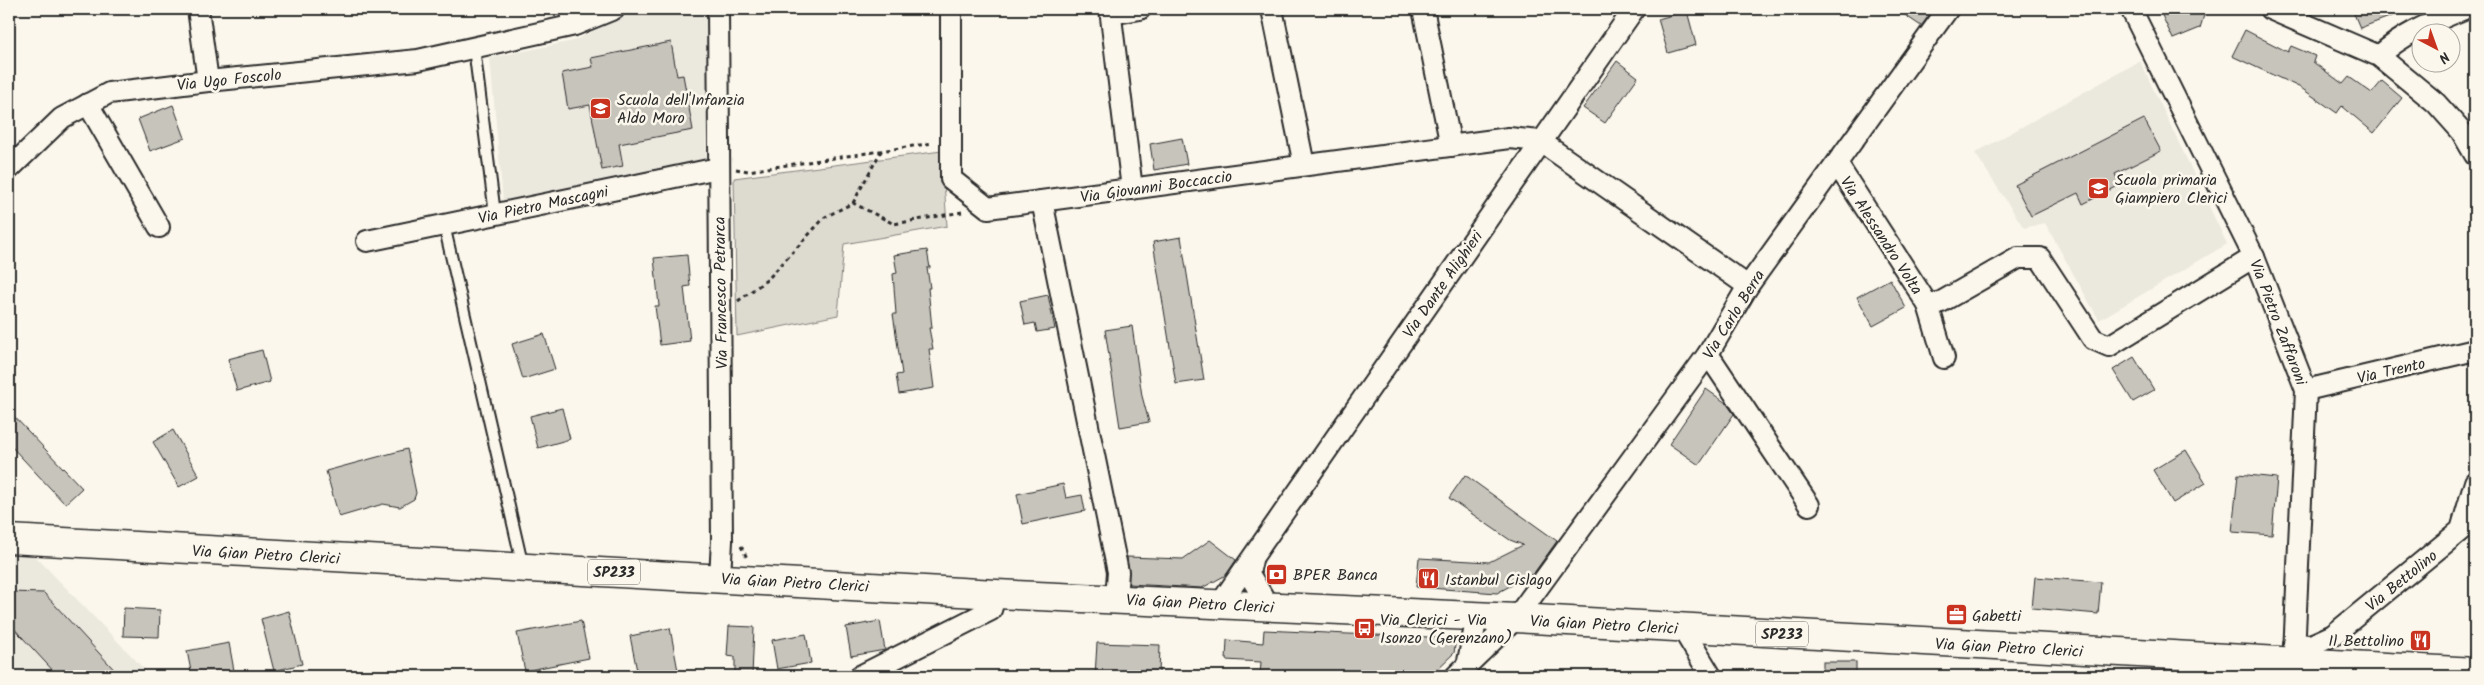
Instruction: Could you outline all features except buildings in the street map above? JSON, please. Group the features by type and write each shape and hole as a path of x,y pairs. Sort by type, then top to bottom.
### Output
{"main road":[{"name":"Via Gian Pietro Clerici","path":"9,539 523,568 720,577 996,594 1516,618 2306,664 2475,672"}],"street":[{"path":"198,9 208,81"},
{"name":"Via Ugo Foscolo","path":"9,170 62,118 109,93 418,60 474,48 566,18 614,9"},
{"name":"Via Francesco Petrarca","path":"718,9 722,541 720,577"},
{"path":"951,9 951,180 988,208"},
{"path":"1132,189 1110,11 1140,9"},
{"path":"1272,9 1304,165"},
{"path":"1424,9 1451,146"},
{"name":"Via Dante Alighieri","path":"1220,604 1540,141 1634,9"},
{"name":"Via Carlo Berra","path":"1466,673 1516,618 1708,354 1748,286 1948,9"},
{"name":"Via Pietro Zaffaroni","path":"2131,9 2254,257 2306,390 2306,664"},
{"path":"2270,9 2379,56 2436,103 2461,131 2475,155"},
{"path":"2379,56 2396,40 2414,30 2464,9"},
{"path":"88,104 159,227"},
{"name":"Via Giovanni Boccaccio","path":"988,208 1509,138 1540,141"},
{"path":"1540,141 1748,286"},
{"name":"Via Alessandro Volta","path":"1837,164 1928,305 1944,358"},
{"name":"Via Pietro Mascagni","path":"367,241 718,168"},
{"path":"1042,201 1118,572 1116,599"},
{"name":"Via Alessandro Volta","path":"1928,305 1941,302 2018,258 2040,258 2093,339 2109,346 2254,257"},
{"name":"Via Trento","path":"2306,390 2475,350"},
{"path":"1708,354 1809,505"},
{"name":"Via Bettolino","path":"2306,664 2311,645 2333,635 2461,530 2475,482"},
{"path":"1252,560 1248,574 1270,607"},
{"path":"860,676 991,610 996,594"},
{"path":"1466,673 1477,617"},
{"path":"1682,628 1711,676"}],"lane":[{"path":"474,48 495,214"},
{"path":"444,225 523,568"}],"path":[{"path":"718,168 748,171 951,139"},
{"path":"734,305 768,279 825,217 853,203 882,151"},
{"path":"853,203 894,224 988,208"}],"shaded area":[{"name":"Scuola dell'Infanzia Aldo Moro","path":"640,9 708,10 706,159 503,201 490,58 573,41"},
{"name":"Scuola primaria Giampiero Clerici","path":"2140,61 2227,244 2099,320 2045,223 2024,228 1975,153"},
{"path":"942,151 947,226 844,244 838,315 737,336 734,178"},
{"path":"9,529 151,676 9,676"}],"place":[{"name":"Scuola dell'Infanzia Aldo Moro","path":"601,108"},
{"name":"Scuola primaria Giampiero Clerici","path":"2099,188"},
{"name":"BPER Banca","path":"1277,574"},
{"name":"Istanbul Cislago","path":"1429,579"},
{"name":"Gabetti","path":"1956,615"},
{"name":"Via Clerici - Via Isonzo (Gerenzano)","path":"1364,628"},
{"name":"Il Bettolino","path":"2420,640"}]}
